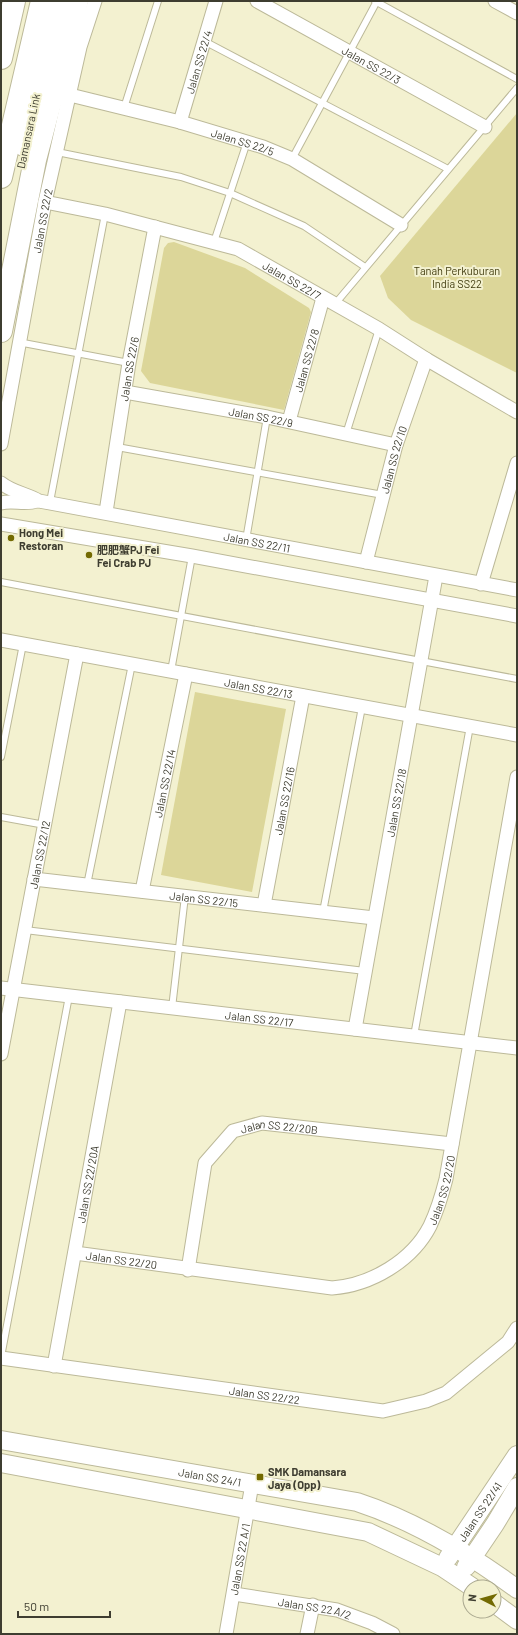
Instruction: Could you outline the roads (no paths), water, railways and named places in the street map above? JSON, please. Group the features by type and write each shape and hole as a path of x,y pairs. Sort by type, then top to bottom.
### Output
{"highway":[{"path":"1,58 14,1"},
{"name":"Damansara Link","path":"1,262 16,145 42,1"},
{"name":"Damansara Link","path":"1,177 16,145 36,92 61,1"},
{"path":"10,336 35,160 77,1"}],"main road":[{"name":"Jalan SS 24/1","path":"1,1440 357,1502 377,1508 411,1524 472,1557 517,1589"},
{"name":"Jalan SS 22/41","path":"442,1567 517,1456"},
{"path":"1,1463 368,1532 442,1567 462,1580"},
{"name":"Jalan SS 22/41","path":"467,1579 472,1557 495,1524 517,1487"},
{"path":"495,1524 490,1540 490,1560 497,1575"},
{"path":"502,1609 517,1620"}],"street":[{"name":"Jalan SS 22/2","path":"1,444 10,336 45,202 80,47 95,1"},
{"name":"Jalan SS 22/4","path":"180,122 216,1"},
{"name":"Jalan SS 22/3","path":"257,1 485,128"},
{"path":"494,1 517,13"},
{"name":"Jalan SS 22/5","path":"70,95 180,122 247,142 292,159 401,225"},
{"name":"Jalan SS 22/7","path":"45,202 104,214 238,249 379,329 426,359 517,412"},
{"name":"Jalan SS 22/6","path":"106,512 129,363 155,227"},
{"name":"Jalan SS 22/8","path":"289,421 328,301"},
{"name":"Jalan SS 22/10","path":"366,562 396,445 426,359"},
{"name":"Jalan SS 22/9","path":"125,392 289,421 396,445"},
{"path":"481,584 517,464"},
{"name":"Jalan SS 22/11","path":"1,483 8,488 45,502 106,512 246,540 517,590"},
{"path":"1,504 11,501 31,503 45,502"},
{"path":"1,524 192,556 517,616"},
{"name":"Jalan SS 22/18","path":"355,1029 436,576"},
{"name":"Jalan SS 22/13","path":"1,640 517,735"},
{"name":"Jalan SS 22/12","path":"1,1054 7,989 25,930 77,654"},
{"name":"Jalan SS 22/14","path":"142,891 186,674"},
{"name":"Jalan SS 22/16","path":"264,905 303,696"},
{"name":"Jalan SS 22/20","path":"75,1253 188,1270 332,1288 347,1287 371,1278 408,1255 421,1241 430,1226 440,1202 446,1179 517,778"},
{"name":"Jalan SS 22/15","path":"34,879 374,918"},
{"name":"Jalan SS 22/17","path":"7,989 517,1048"},
{"name":"Jalan SS 22/20A","path":"54,1366 120,1002"},
{"name":"Jalan SS 22/20B","path":"188,1270 205,1163 233,1131 262,1123 452,1144"},
{"name":"Jalan SS 22/22","path":"1,1358 383,1411 426,1401 446,1393 512,1345 517,1328"},
{"name":"Jalan SS 22 A/1","path":"226,1634 252,1484"},
{"name":"Jalan SS 22 A/2","path":"234,1594 313,1605 337,1610 372,1623 393,1634"},
{"path":"307,1634 313,1605"}],"lane":[{"path":"124,108 158,1"},
{"path":"292,159 376,1 517,79"},
{"path":"204,41 448,169"},
{"path":"328,301 365,267 448,169 485,128 517,88"},
{"path":"214,242 247,142"},
{"path":"57,152 181,177 230,193 304,226 365,267"},
{"path":"45,502 78,353 104,214"},
{"path":"346,434 379,329"},
{"path":"10,336 78,353 129,363"},
{"path":"246,540 268,417"},
{"path":"117,447 383,495"},
{"path":"171,672 192,556"},
{"path":"1,582 517,679"},
{"path":"1,757 23,644"},
{"path":"87,885 132,664"},
{"path":"324,912 362,707"},
{"path":"414,1036 470,726"},
{"path":"1,817 45,824"},
{"path":"172,1008 185,896"},
{"path":"25,930 365,971"},
{"path":"1,1358 68,996"}],"place":[{"name":"Hong Mei Restoran","path":"11,538"},
{"name":"肥肥蟹PJ Fei Fei Crab PJ","path":"89,555"},
{"name":"SMK Damansara Jaya (Opp)","path":"260,1477"}],"park label":[{"name":"Tanah Perkuburan India SS22","path":"457,276"}]}
